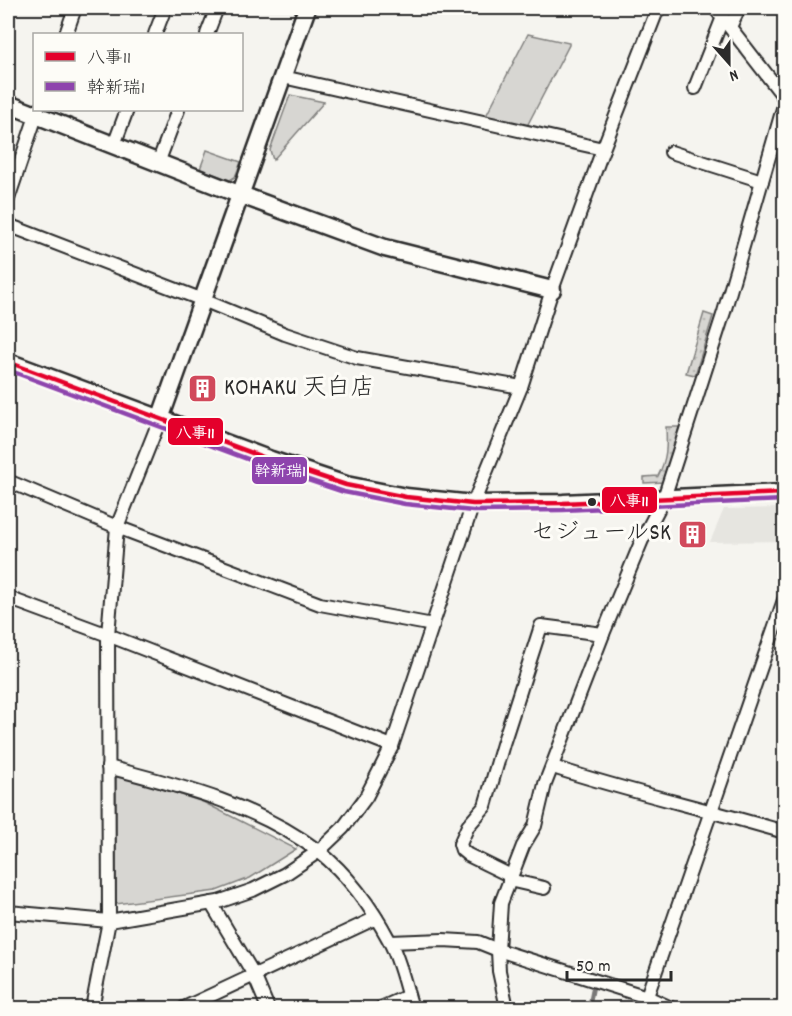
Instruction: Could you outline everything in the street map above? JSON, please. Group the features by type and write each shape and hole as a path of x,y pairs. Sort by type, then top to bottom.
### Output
{"street":[{"path":"66,33 75,8"},
{"path":"155,33 165,8"},
{"path":"207,33 217,8"},
{"path":"92,1008 109,921 108,635 117,527 160,420 307,8"},
{"path":"8,912 109,921 212,903 253,890 285,874 319,851 342,828 366,797 392,746 473,504 521,387 552,290 603,149 658,8"},
{"path":"696,88 723,17 739,8"},
{"path":"723,17 784,97"},
{"path":"283,77 603,149"},
{"path":"8,104 33,111"},
{"path":"507,1008 499,971 501,903 510,878 535,826 545,784 603,634 642,540 664,498 724,312 784,105"},
{"path":"114,145 127,111"},
{"path":"158,163 178,111"},
{"path":"8,199 37,112 158,163 385,248 552,290"},
{"path":"671,152 762,181"},
{"path":"8,225 285,334 357,358 521,387"},
{"path":"8,362 160,420 346,485 406,496 473,504 563,503 784,493"},
{"path":"8,481 117,527 320,604 433,625"},
{"path":"8,598 392,746"},
{"path":"645,1003 783,607"},
{"path":"544,888 510,878 468,855 462,850 460,844 468,826 485,806 502,744 541,626 603,634"},
{"path":"108,767 181,786 238,806 319,851 350,882 390,942 410,1002 381,1008"},
{"path":"553,767 596,781 712,810 784,832"},
{"path":"212,903 254,975 268,1008"},
{"path":"184,1008 376,918"},
{"path":"390,942 443,940 478,942 645,1003 671,1008"}],"shaded area":[{"path":"528,34 569,43 569,45 527,126 488,117 487,114"},
{"path":"290,95 324,102 273,160 270,150"},
{"path":"207,150 241,162 235,177 230,180 200,169"},
{"path":"704,313 713,316 695,375 686,373"},
{"path":"666,427 679,427 665,482 644,483 644,477 658,476 661,470 666,452"},
{"path":"784,508 784,541 710,542 724,509"},
{"path":"116,774 203,802 296,849 250,878 216,891 116,904"}],"waterway":[{"path":"589,1008 593,988"}],"transit line":[{"name":"八事11","path":"8,362 271,460 346,485 406,497 473,504 563,503 784,493"},
{"name":"幹新瑞1","path":"8,370 269,467 344,492 405,504 473,511 563,510 784,500"}],"place":[{"name":"KOHAKU 天白店","path":"203,389"},
{"name":"セジュールSK","path":"692,534"}]}
